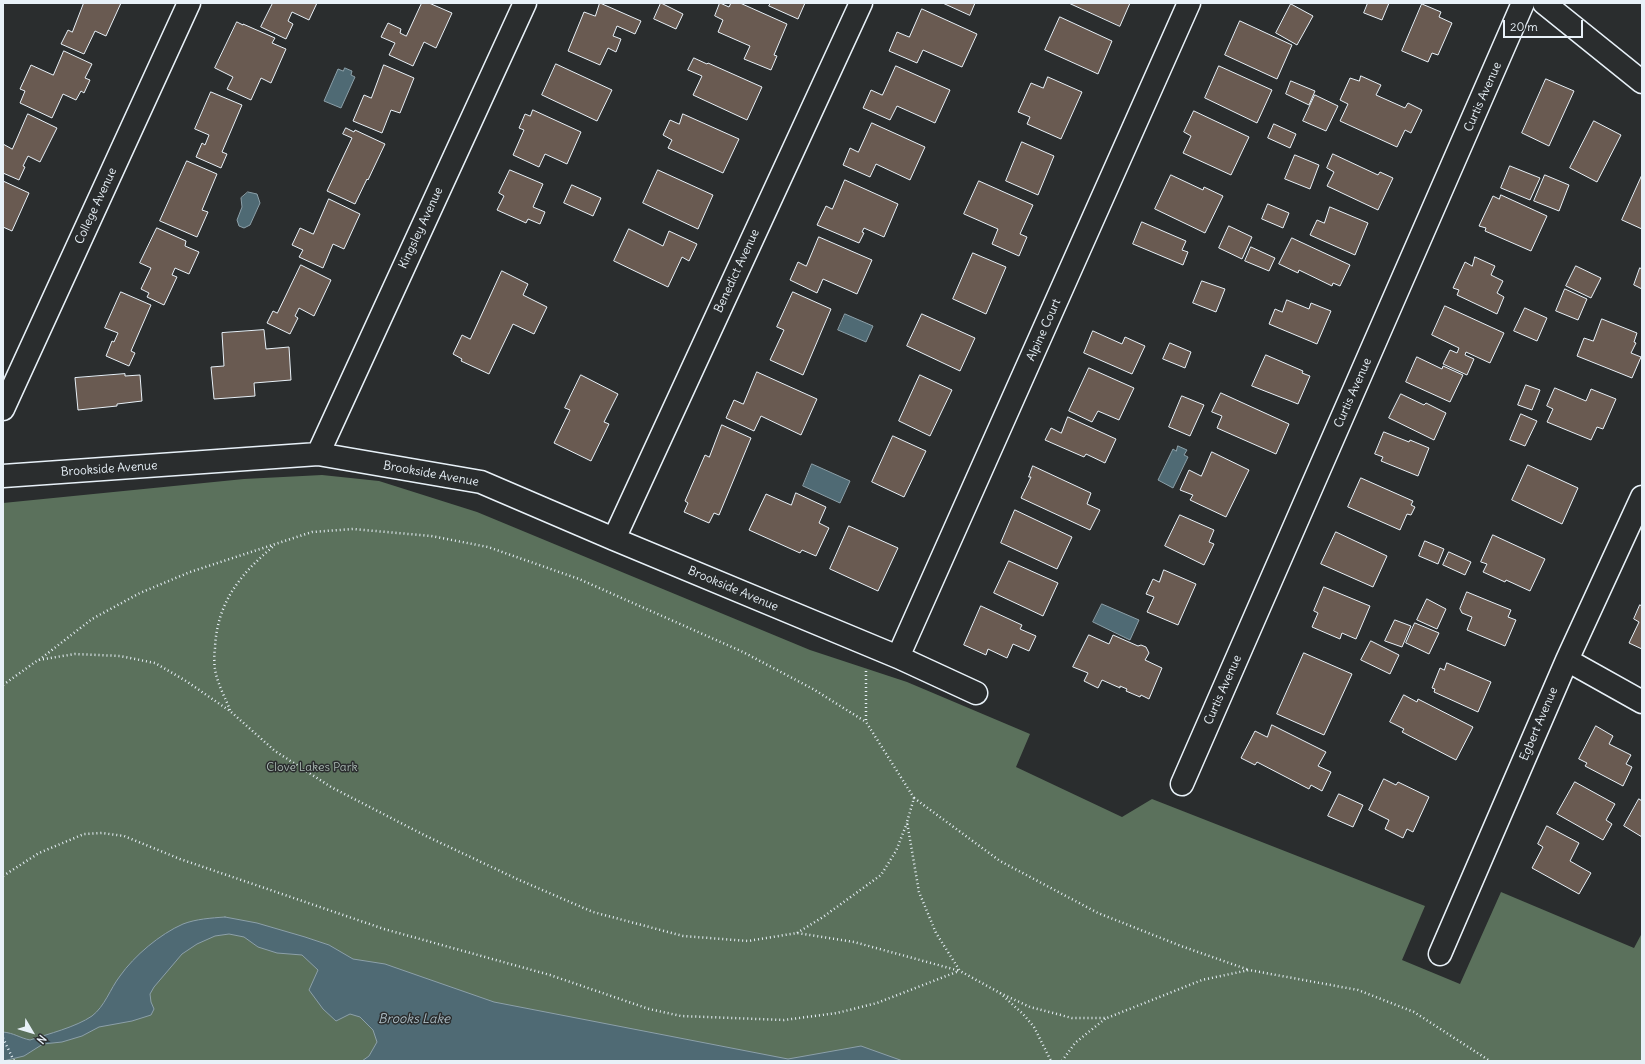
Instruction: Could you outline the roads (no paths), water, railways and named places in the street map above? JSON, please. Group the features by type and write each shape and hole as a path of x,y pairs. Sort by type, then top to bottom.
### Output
{"street":[{"name":"College Avenue","path":"3,409 189,3"},
{"name":"Kingsley Avenue","path":"318,454 525,3"},
{"name":"Benedict Avenue","path":"614,539 861,3"},
{"name":"Alpine Court","path":"898,657 1189,3"},
{"name":"Curtis Avenue","path":"1182,784 1523,3"},
{"path":"1544,3 1642,82"},
{"name":"Brookside Avenue","path":"3,476 318,454 481,482 898,657 976,693"},
{"name":"Egbert Avenue","path":"1440,954 1567,660 1642,497"},
{"path":"1567,660 1642,702"}],"water":[{"path":"345,68 352,71 351,75 355,77 341,108 324,101 338,69 343,71"},
{"path":"248,192 257,194 260,203 250,225 244,228 239,226 237,220 242,207 241,198"},
{"path":"845,314 873,326 866,342 838,330"},
{"path":"1178,446 1187,450 1184,455 1188,457 1173,488 1158,480 1173,449 1176,451"},
{"path":"812,464 850,481 840,503 803,486"},
{"path":"1102,604 1139,620 1130,640 1093,622"},
{"name":"Brooks Lake","path":"225,917 257,923 305,937 329,945 353,959 385,964 494,1002 788,1059 861,1046 903,1061 362,1061 369,1056 377,1042 373,1030 360,1017 350,1014 336,1021 323,1009 309,990 318,970 302,955 277,953 258,947 244,937 229,934 215,936 197,944 182,954 154,987 150,994 154,1009 151,1015 132,1021 99,1027 82,1036 62,1042 43,1044 24,1056 3,1061 3,1032 30,1040 78,1024 97,1012 126,968 148,946 174,928 188,922"}],"park label":[{"name":"Clove Lakes Park","path":"312,768"}]}
